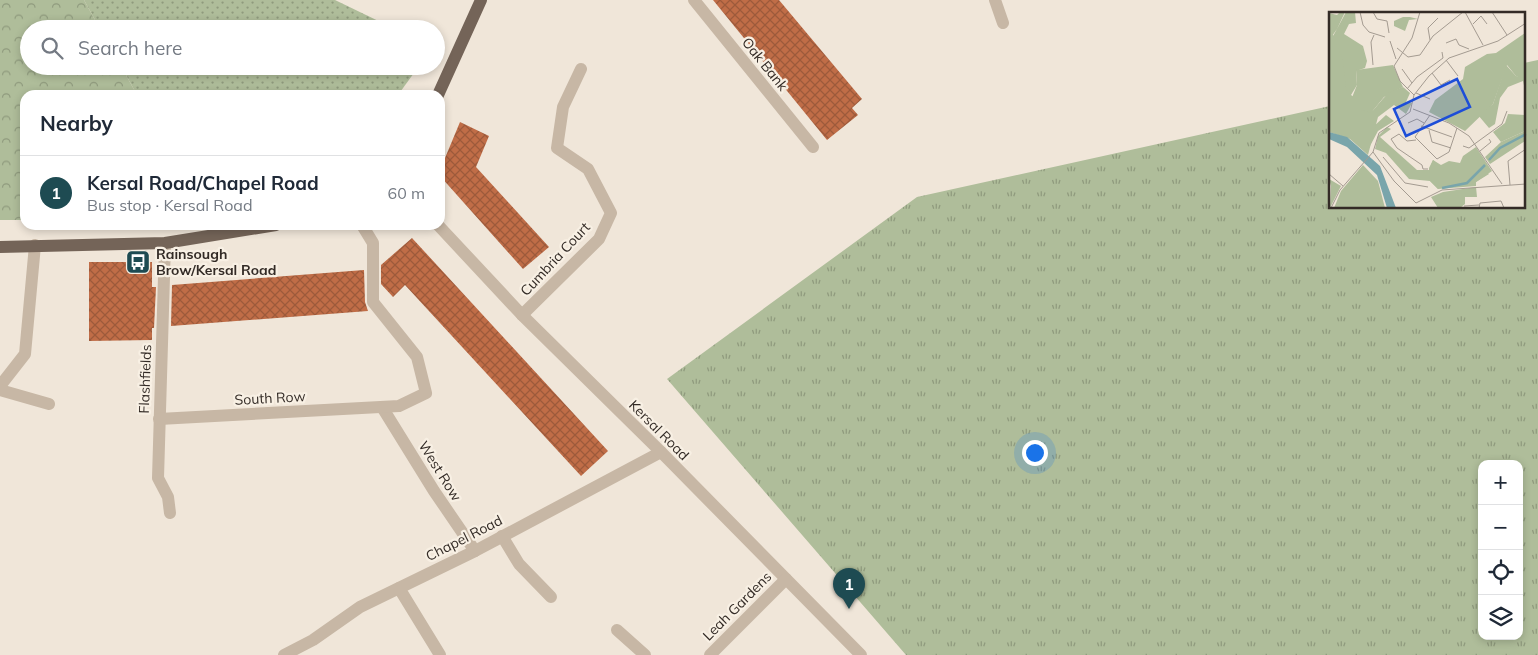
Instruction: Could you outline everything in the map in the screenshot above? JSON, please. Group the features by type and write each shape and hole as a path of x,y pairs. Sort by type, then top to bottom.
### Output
{"main road":[{"path":"440,90 481,0"},
{"path":"0,247 165,243 245,230"}],"street":[{"name":"Oak Bank","path":"694,0 813,147"},
{"path":"995,0 1003,23"},
{"name":"Cumbria Court","path":"522,316 599,239 611,214 588,170 557,148 563,107 581,69"},
{"name":"South Row","path":"159,419 399,406 426,392 417,356 373,302 373,243 365,230"},
{"name":"Kersal Road","path":"443,230 522,316 661,452 861,655"},
{"name":"Flashfields","path":"165,243 158,478 168,497 170,513"},
{"path":"35,245 26,354 0,388 49,404"},
{"name":"West Row","path":"382,407 434,491 474,550"},
{"name":"Chapel Road","path":"284,655 313,640 360,607 502,536 661,452"},
{"path":"502,536 519,564 551,597"},
{"name":"Leah Gardens","path":"710,655 786,579"},
{"path":"399,588 440,655"},
{"path":"617,630 645,655"}],"green space":[{"path":"0,0 84,0 95,20 20,20 20,75 126,75 134,90 20,90 20,220 0,220"},
{"path":"84,0 335,0 376,20 95,20"},
{"path":"1538,60 1538,655 906,655 667,379 917,197 1329,106 1329,209 1526,209 1526,63"},
{"path":"126,75 412,75 402,90 134,90"}],"building":[{"path":"713,0 779,0 862,99 852,108 858,115 827,140"},
{"path":"460,122 489,136 476,167 549,247 523,269 445,182 445,158"},
{"path":"412,238 608,451 581,476 405,285 393,297 381,284 381,265"},
{"path":"89,262 152,262 152,287 156,287 152,340 89,341"},
{"path":"364,270 365,302 368,311 171,326 172,285"}],"place":[{"name":"Rainsough Brow/Kersal Road","path":"138,262"},
{"name":"Kersal Road/Chapel Road","path":"849,609"}]}
